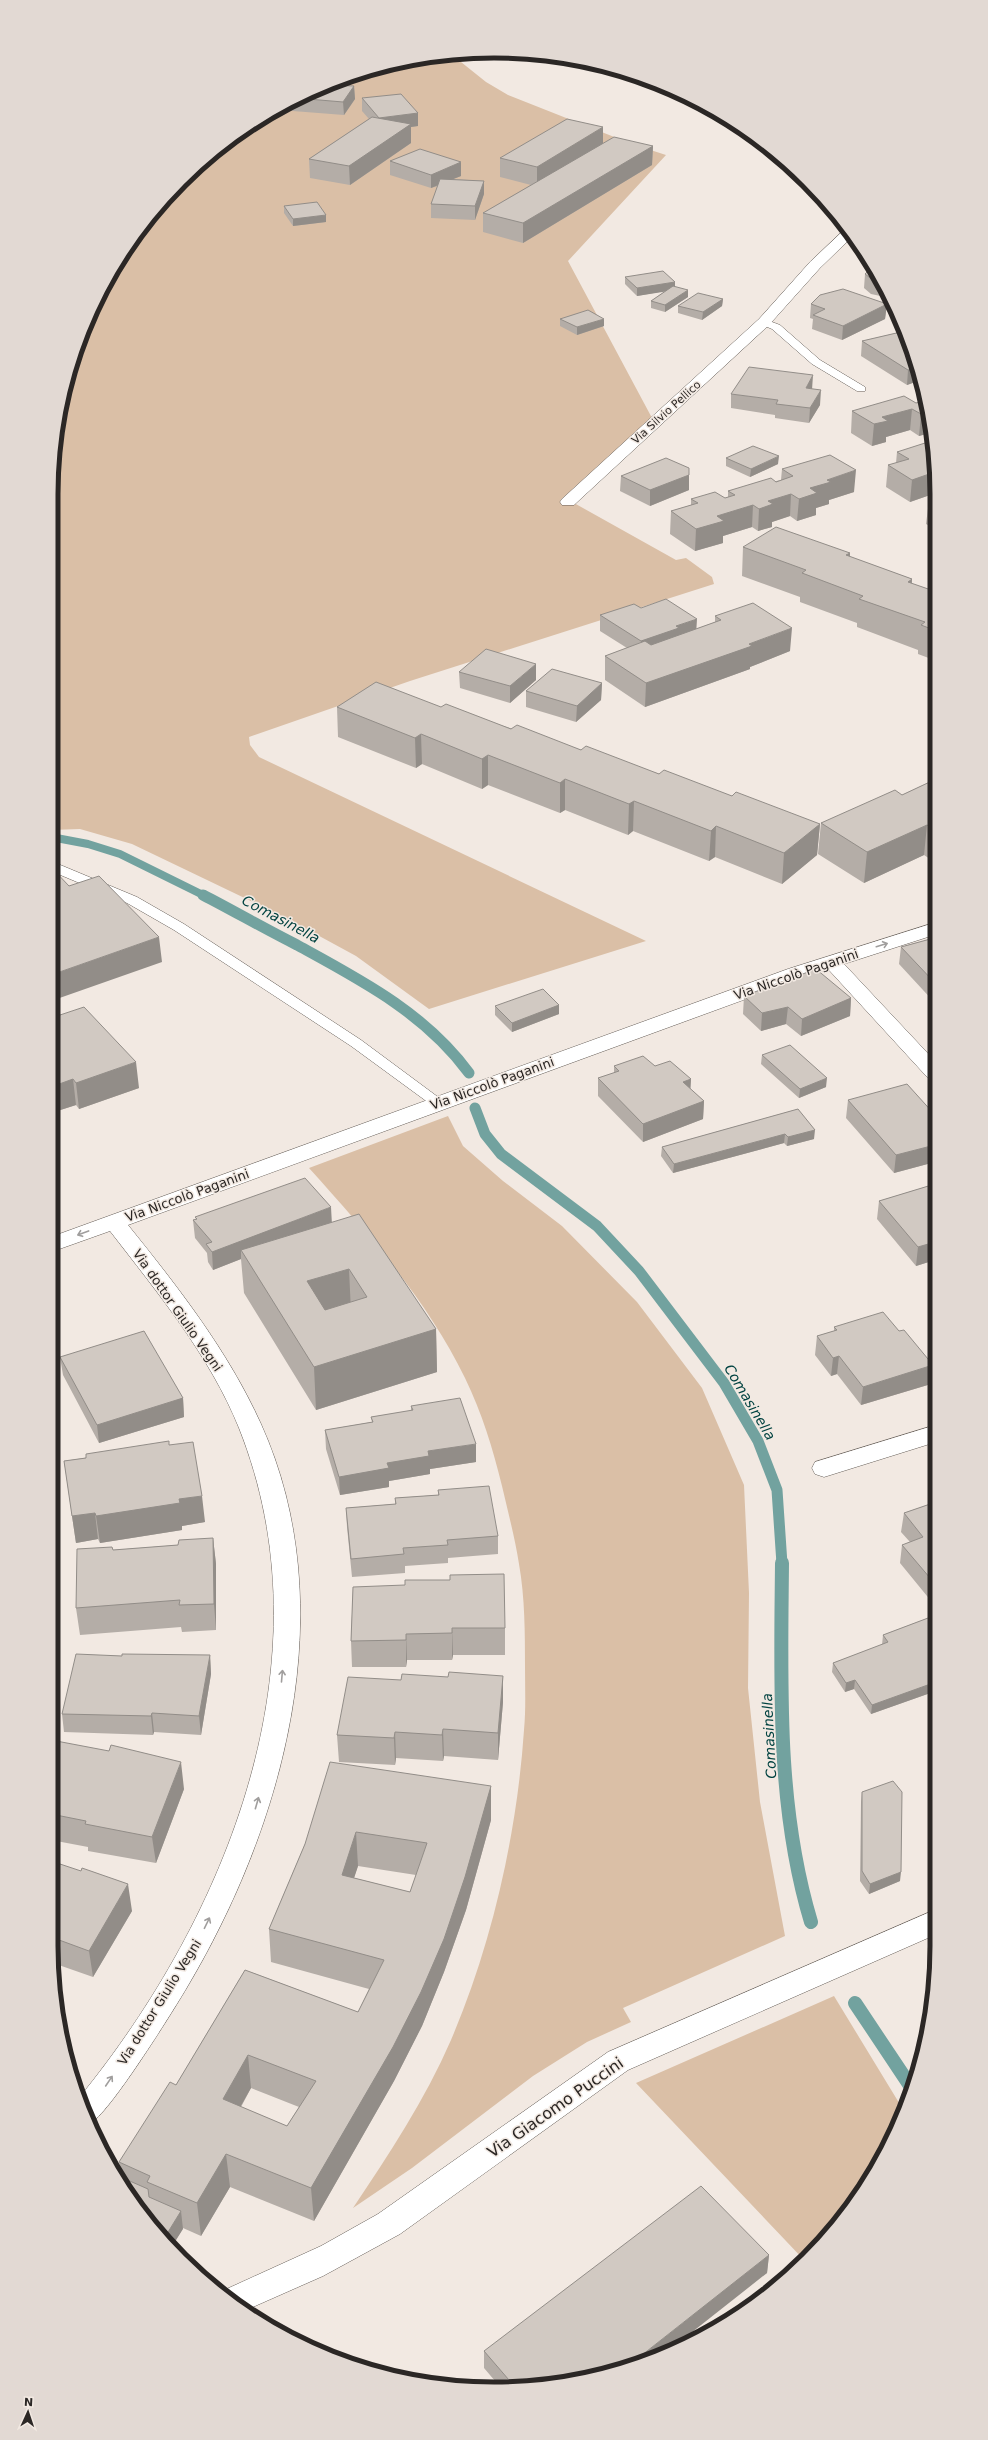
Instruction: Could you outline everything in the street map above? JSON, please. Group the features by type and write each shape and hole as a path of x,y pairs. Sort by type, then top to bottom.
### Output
{"street":[{"name":"Via Silvio Pellico","path":"568,502 764,322 815,265 838,241 845,236"},
{"name":"Via Niccolò Paganini","path":"58,1242 831,961 930,930"},
{"path":"831,961 930,1069"},
{"name":"Via dottor Giulio Vegni","path":"89,2107 102,2091 190,1955 228,1880 254,1815 268,1761 281,1691 286,1632 286,1580 277,1517 263,1463 250,1428 226,1377 188,1319 114,1222"},
{"path":"824,1468 930,1435"},
{"name":"Via Giacomo Puccini","path":"238,2299 315,2266 356,2245 389,2224 618,2061 930,1924"}],"lane":[{"path":"764,322 776,327 816,362 861,389"},
{"path":"58,869 132,900 179,927 356,1043 438,1103"}],"shaded area":[{"path":"458,60 486,82 508,95 632,144 666,155 568,261 652,418 560,501 574,503 676,560 686,558 712,577 714,584 410,681 249,737 250,745 259,757 646,941 429,1009 356,956 288,919 132,844 80,829 58,830 58,494 62,437 66,409 73,381 91,327 116,276 131,252 166,207 207,166 229,148 276,116 301,103 327,91 381,73 409,66"},
{"path":"448,1116 463,1146 503,1181 562,1226 637,1302 702,1388 744,1485 749,1593 748,1688 760,1802 785,1936 623,2008 631,2022 587,2042 533,2076 412,2168 353,2208 406,2126 430,2084 451,2040 479,1966 509,1848 521,1769 525,1722 524,1616 521,1577 502,1486 495,1458 477,1404 465,1378 450,1349 414,1294 374,1242 309,1168"},
{"path":"834,1996 900,2105 885,2139 857,2188 822,2233 800,2256 636,2083"}],"building":[{"path":"342,85 354,86 343,102 309,99"},
{"path":"401,94 418,113 379,118 362,98"},
{"path":"372,117 411,124 349,166 309,159"},
{"path":"567,119 603,127 537,167 500,158"},
{"path":"614,137 653,146 523,223 483,213"},
{"path":"420,149 461,162 431,175 390,161"},
{"path":"440,179 484,181 475,206 431,204"},
{"path":"317,202 326,215 293,219 284,206"},
{"path":"869,270 874,280 873,280 865,274"},
{"path":"663,271 675,282 637,288 625,277"},
{"path":"673,286 688,290 665,305 651,301"},
{"path":"843,289 886,304 843,326 813,315 825,309 811,304 820,295"},
{"path":"698,293 723,299 703,312 678,306"},
{"path":"588,310 604,319 577,327 560,319"},
{"path":"899,332 911,369 908,370 862,341"},
{"path":"749,367 813,375 806,388 821,390 810,408 776,404 778,400 731,394"},
{"path":"904,396 916,403 920,402 923,414 912,409 882,417 888,421 874,424 852,411"},
{"path":"925,443 927,444 929,474 912,480 888,465 909,459 897,452"},
{"path":"753,446 779,456 751,469 726,458"},
{"path":"830,455 856,470 827,480 831,482 810,488 817,493 799,499 791,494 768,501 773,504 759,509 753,505 717,516 724,521 696,529 671,511 698,503 691,499 715,492 725,498 735,495 728,491 771,478 776,482 793,476 782,469"},
{"path":"666,458 689,468 689,475 650,490 621,476"},
{"path":"776,527 850,553 846,555 912,579 908,582 930,590 930,628 921,625 925,622 859,599 863,596 802,573 806,570 743,547"},
{"path":"666,599 697,619 676,626 679,628 641,641 600,615 634,604 641,608"},
{"path":"753,603 792,628 749,644 752,646 646,683 605,656 645,641 651,645 721,620 715,616"},
{"path":"486,649 536,664 510,686 459,672"},
{"path":"552,669 602,683 577,706 526,691"},
{"path":"376,682 441,707 446,704 511,729 517,725 581,750 586,746 659,774 664,770 732,796 736,792 820,824 784,853 716,826 711,831 634,801 629,804 565,779 560,783 488,755 482,759 421,734 415,738 337,707"},
{"path":"930,782 930,826 927,825 867,852 821,823 895,790 902,795"},
{"path":"58,874 69,886 99,876 159,937 58,973"},
{"path":"930,939 930,978 901,947"},
{"path":"816,969 851,998 802,1019 788,1007 762,1013 744,996"},
{"path":"543,989 559,1005 512,1023 495,1006"},
{"path":"84,1007 136,1062 76,1083 73,1079 58,1084 58,1016"},
{"path":"790,1045 827,1078 800,1089 762,1055"},
{"path":"643,1056 655,1066 670,1061 691,1079 683,1082 704,1101 643,1124 598,1078 619,1071 614,1066"},
{"path":"907,1084 930,1109 930,1146 896,1155 848,1100"},
{"path":"798,1109 815,1130 788,1137 785,1134 674,1164 662,1147"},
{"path":"305,1178 331,1207 212,1252 206,1244 212,1242 193,1220 197,1219 195,1217"},
{"path":"930,1186 930,1243 918,1247 879,1201"},
{"path":"359,1214 436,1329 314,1367 241,1250","holes":["349,1269 367,1297 325,1310 307,1281"]},
{"path":"883,1312 899,1331 904,1330 930,1361 930,1366 863,1387 839,1356 833,1358 817,1336 837,1330 834,1327"},
{"path":"144,1331 183,1398 97,1425 60,1357"},
{"path":"460,1398 476,1444 428,1451 429,1456 387,1463 389,1468 339,1477 325,1430 373,1422 371,1417 413,1410 411,1406"},
{"path":"169,1441 169,1445 193,1442 202,1496 179,1499 180,1503 96,1516 95,1513 72,1516 64,1461 86,1458 86,1454"},
{"path":"489,1486 498,1536 447,1540 448,1545 403,1548 404,1554 351,1559 346,1508 396,1504 395,1498 439,1495 438,1490"},
{"path":"930,1504 930,1578 902,1545 923,1537 904,1513"},
{"path":"213,1538 214,1604 179,1605 180,1600 76,1608 77,1549 112,1547 113,1550 178,1545 179,1540"},
{"path":"504,1574 505,1628 452,1628 452,1633 406,1634 406,1640 351,1641 353,1587 405,1585 405,1580 450,1580 450,1575"},
{"path":"930,1617 930,1684 872,1705 855,1680 846,1683 833,1663 888,1642 883,1635"},
{"path":"76,1654 122,1656 122,1654 210,1655 199,1716 152,1713 151,1716 62,1714"},
{"path":"449,1672 503,1676 498,1733 443,1729 442,1735 395,1732 394,1738 337,1735 348,1677 401,1680 402,1674 448,1677"},
{"path":"58,1741 109,1751 111,1745 181,1762 152,1837 85,1824 86,1821 58,1815"},
{"path":"330,1762 491,1786 465,1877 444,1939 421,1992 393,2047 311,2188 226,2154 197,2203 147,2182 150,2176 119,2162 170,2082 176,2085 245,1970 358,2012 384,1960 269,1929 305,1844","holes":["356,1832 427,1843 410,1892 342,1875","248,2055 316,2081 287,2126 223,2099"]},
{"path":"893,1781 902,1792 901,1872 870,1884 862,1871 862,1792"},
{"path":"58,1863 81,1871 82,1868 128,1884 89,1951 58,1940"},
{"path":"125,2179 148,2189 149,2197 181,2211 167,2234 148,2211"},
{"path":"701,2186 769,2255 639,2357 634,2359 579,2374 510,2381 484,2351"}],"waterway":[{"name":"Comasinella","path":"58,838 88,844 120,854 203,895"},
{"name":"Comasinella","path":"203,895 345,971 368,985 412,1015 433,1033 452,1052 469,1073"},
{"name":"Comasinella","path":"475,1108 485,1134 501,1154 597,1226 639,1271 724,1383 758,1441 777,1490 782,1564"},
{"name":"Comasinella","path":"782,1564 781,1653 783,1744 786,1789 800,1878 811,1922"},
{"name":"Comasinella","path":"855,2003 908,2083"}]}
